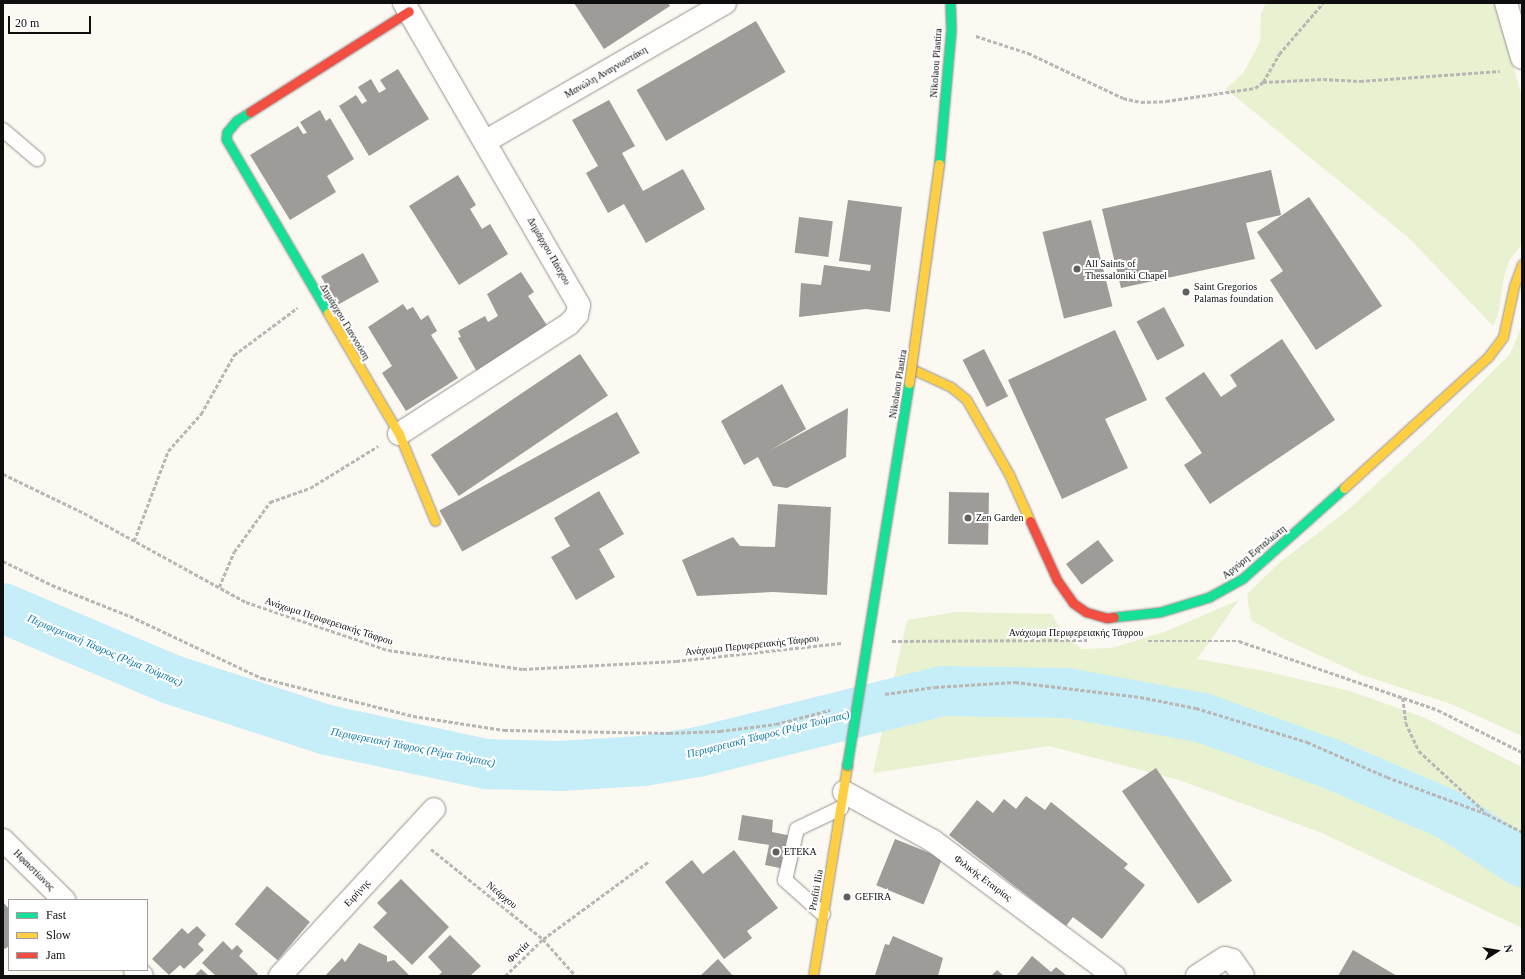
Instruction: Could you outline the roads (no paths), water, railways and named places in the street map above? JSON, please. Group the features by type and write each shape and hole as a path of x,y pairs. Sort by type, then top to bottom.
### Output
{"street":[{"name":"Μανώλη Αναγνωστάκη","path":"486,141 724,3"},
{"name":"Nikolaou Plastira","path":"847,765 866,641 912,369 939,166 951,30 950,3"},
{"path":"1506,3 1515,63"},
{"name":"Δημάρχου Πάσχου","path":"398,434 568,324 579,311 577,299 407,7"},
{"name":"Δημάρχου Γιαννούση","path":"407,7 238,120 227,132 226,139 398,434 435,521"},
{"name":"Αργύρη Εφταλιώτη","path":"912,369 951,387 966,400 978,416 1009,474 1057,580 1073,603 1086,612 1108,618 1160,612 1209,597 1243,578 1472,373 1503,337 1514,286 1522,264"},
{"name":"Profiti Ilia","path":"813,976 843,800 847,765"},
{"name":"Φιλικής Εταιρίας","path":"843,800 933,841 1114,976"},
{"name":"Ειρήνης","path":"280,976 434,809"},
{"name":"Ηφαιστίωνος","path":"3,840 63,899"},
{"path":"1197,976 1225,958 1232,960 1243,976"}],"lane":[{"path":"3,130 37,159"},
{"path":"823,914 785,880 797,829 843,800"}],"waterway":[{"name":"Περιφερειακή Τάφρος (Ρέμα Τούμπας)","path":"3,608 170,679 327,730 486,764 559,766 643,761 698,752 943,691 1068,693 1203,718 1329,763 1449,815 1522,862"}],"place":[{"name":"All Saints of Thessaloniki Chapel","path":"1077,269"},
{"name":"Saint Gregorios Palamas foundation","path":"1186,292"},
{"name":"Zen Garden","path":"968,518"},
{"name":"ΕΤΕΚΑ","path":"776,852"},
{"name":"GEFIRA","path":"847,897"}]}
